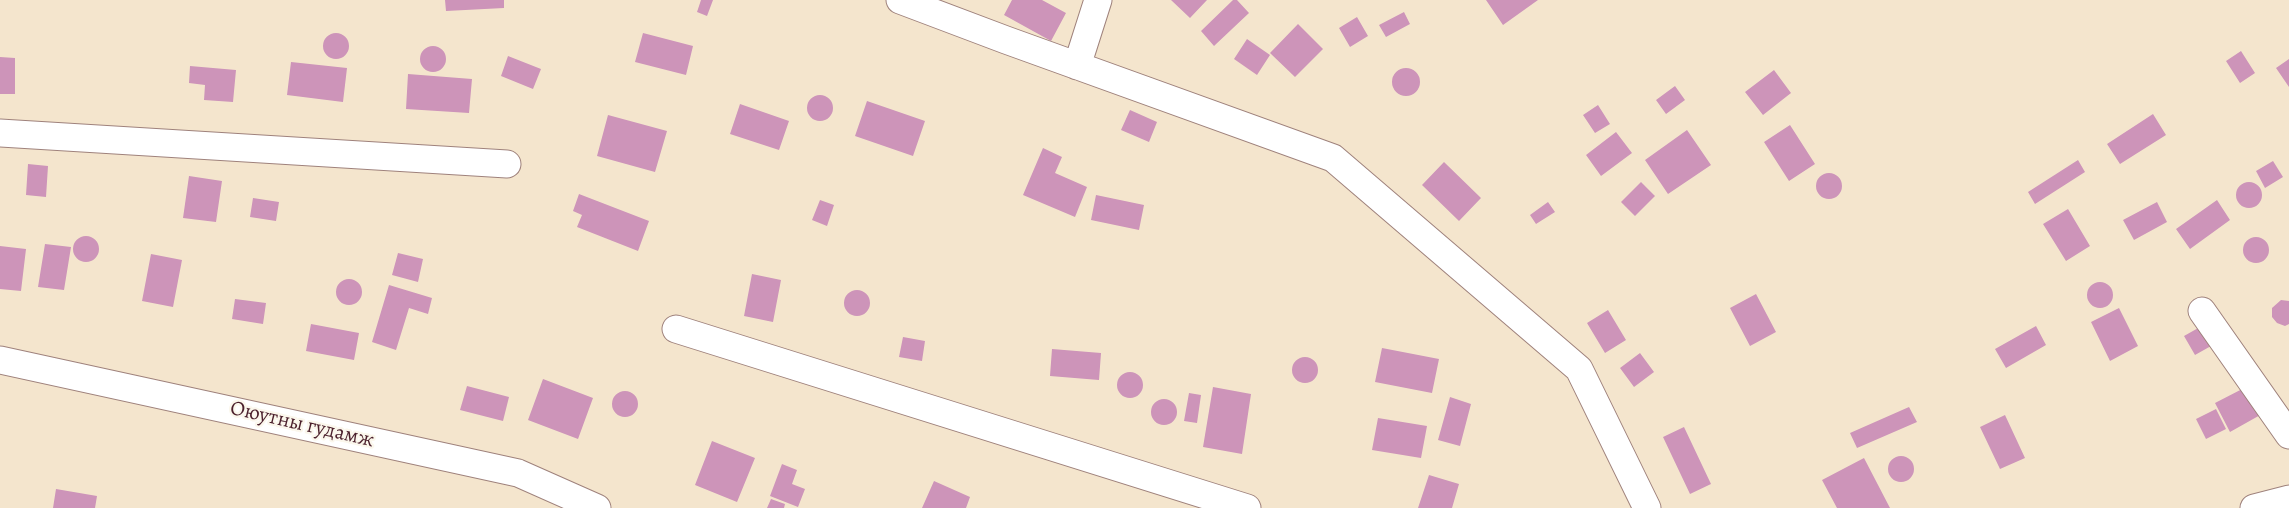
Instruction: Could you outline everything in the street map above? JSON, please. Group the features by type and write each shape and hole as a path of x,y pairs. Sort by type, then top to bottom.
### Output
{"street":[{"path":"900,0 1333,158 1579,369 1647,508"},
{"path":"1077,66 1098,0"},
{"path":"0,133 507,164"},
{"path":"2202,311 2289,435"},
{"path":"676,329 1247,508"},
{"name":"Оюутны гудамж","path":"0,360 518,473 597,508"},
{"path":"2254,508 2289,499"}],"building":[{"path":"445,0 504,0 504,8 446,11"},
{"path":"701,0 713,0 707,16 697,12"},
{"path":"1012,0 1042,0 1066,13 1051,41 1004,15"},
{"path":"1171,0 1207,0 1190,18"},
{"path":"1233,0 1237,0 1249,13 1214,46 1201,31"},
{"path":"1486,0 1538,0 1503,25"},
{"path":"1404,12 1410,24 1386,37 1379,25"},
{"path":"1357,17 1368,36 1350,47 1339,28"},
{"path":"1298,24 1323,49 1295,77 1270,53"},
{"path":"336,33 345,37 349,46 345,55 336,59 327,55 323,46 327,37"},
{"path":"643,33 693,46 686,75 635,62"},
{"path":"1247,39 1270,55 1257,75 1234,59"},
{"path":"433,46 442,50 446,59 442,68 433,72 424,68 420,59 424,50"},
{"path":"2241,51 2255,73 2240,83 2226,61"},
{"path":"508,56 541,69 533,89 501,76"},
{"path":"0,57 15,58 15,94 0,94"},
{"path":"2289,59 2289,87 2276,68"},
{"path":"291,62 347,68 343,102 287,95"},
{"path":"190,66 236,70 233,102 204,100 205,85 189,83"},
{"path":"1406,68 1416,72 1420,82 1416,92 1406,96 1396,92 1392,82 1396,72"},
{"path":"1774,70 1791,93 1763,115 1745,92"},
{"path":"408,74 472,79 469,113 406,109"},
{"path":"1675,86 1685,100 1666,114 1656,100"},
{"path":"820,95 829,99 833,108 829,117 820,121 811,117 807,108 811,99"},
{"path":"867,101 925,121 913,156 855,136"},
{"path":"740,104 789,121 779,150 730,134"},
{"path":"1598,105 1610,124 1595,133 1583,115"},
{"path":"1130,110 1157,122 1149,142 1121,130"},
{"path":"2153,114 2166,135 2120,164 2107,144"},
{"path":"608,115 667,131 655,172 597,156"},
{"path":"1790,125 1815,164 1789,181 1764,142"},
{"path":"1687,130 1711,165 1668,194 1645,160"},
{"path":"1616,132 1632,153 1601,176 1586,155"},
{"path":"1043,148 1062,157 1055,173 1087,187 1075,217 1023,195"},
{"path":"2078,160 2085,172 2035,204 2028,192"},
{"path":"2273,161 2283,177 2265,188 2256,171"},
{"path":"1444,162 1481,198 1459,221 1422,185"},
{"path":"28,164 48,166 46,197 26,195"},
{"path":"1829,173 1838,177 1842,186 1838,195 1829,199 1820,195 1816,186 1820,177"},
{"path":"189,176 222,181 216,222 183,218"},
{"path":"1641,182 1655,196 1635,216 1621,202"},
{"path":"2249,182 2258,186 2262,195 2258,204 2249,208 2240,204 2236,195 2240,186"},
{"path":"579,194 649,221 638,251 577,227 582,215 573,211"},
{"path":"1096,195 1144,205 1139,230 1091,220"},
{"path":"253,198 279,202 276,221 250,217"},
{"path":"820,200 834,205 827,226 812,220"},
{"path":"2217,200 2230,220 2190,249 2176,229"},
{"path":"1548,202 1555,212 1536,224 1530,215"},
{"path":"2157,202 2167,222 2134,240 2123,220"},
{"path":"2068,209 2090,246 2066,261 2043,224"},
{"path":"86,236 95,240 99,249 95,258 86,262 77,258 73,249 77,240"},
{"path":"2256,237 2265,241 2269,250 2265,259 2256,263 2247,259 2243,250 2247,241"},
{"path":"45,244 71,247 64,290 38,287"},
{"path":"0,246 26,249 21,291 0,289"},
{"path":"398,253 423,259 418,282 392,275"},
{"path":"151,254 182,260 173,307 142,301"},
{"path":"752,274 781,280 773,322 744,316"},
{"path":"349,279 358,283 362,292 358,301 349,305 340,301 336,292 340,283"},
{"path":"2100,282 2109,286 2113,295 2109,304 2100,308 2091,304 2087,295 2091,286"},
{"path":"389,285 432,298 428,314 409,308 396,350 372,342"},
{"path":"857,290 866,294 870,303 866,312 857,316 848,312 844,303 848,294"},
{"path":"1756,294 1776,332 1750,346 1730,308"},
{"path":"235,299 266,303 263,324 232,319"},
{"path":"2281,300 2289,301 2289,324 2285,326 2277,323 2272,317 2272,308"},
{"path":"2119,308 2138,346 2110,361 2091,322"},
{"path":"1608,310 1626,340 1605,353 1587,323"},
{"path":"311,324 359,333 354,360 306,351"},
{"path":"2036,326 2046,345 2006,368 1995,349"},
{"path":"2200,327 2211,346 2195,355 2184,336"},
{"path":"903,337 925,341 922,361 899,357"},
{"path":"1382,348 1439,359 1432,393 1375,382"},
{"path":"1052,349 1101,353 1099,380 1050,376"},
{"path":"1640,353 1654,372 1634,387 1620,368"},
{"path":"1305,357 1314,361 1318,370 1314,379 1305,383 1296,379 1292,370 1296,361"},
{"path":"1130,372 1139,376 1143,385 1139,394 1130,398 1121,394 1117,385 1121,376"},
{"path":"543,379 593,398 578,439 528,420"},
{"path":"467,386 509,397 503,421 460,410"},
{"path":"2248,386 2262,414 2230,432 2215,403"},
{"path":"1213,387 1251,394 1242,454 1203,447"},
{"path":"625,391 634,395 638,404 634,413 625,417 616,413 612,404 616,395"},
{"path":"1189,393 1201,395 1197,423 1184,421"},
{"path":"1450,397 1471,404 1460,446 1438,440"},
{"path":"1164,399 1173,403 1177,412 1173,421 1164,425 1155,421 1151,412 1155,403"},
{"path":"1909,407 1917,422 1857,448 1850,433"},
{"path":"2216,409 2226,429 2206,439 2196,419"},
{"path":"2005,415 2025,458 2000,469 1980,427"},
{"path":"1378,418 1427,426 1421,458 1372,450"},
{"path":"1684,427 1711,484 1690,494 1663,437"},
{"path":"712,441 755,458 737,502 695,485"},
{"path":"1901,456 1910,460 1914,469 1910,478 1901,482 1892,478 1888,469 1892,460"},
{"path":"1864,458 1890,508 1837,508 1822,480"},
{"path":"782,464 797,470 792,484 805,489 798,507 770,496"},
{"path":"1429,475 1459,484 1452,508 1418,508"},
{"path":"934,481 970,497 966,508 922,508"},
{"path":"56,489 97,496 95,508 53,508"},
{"path":"771,499 785,504 784,508 767,508"}]}
